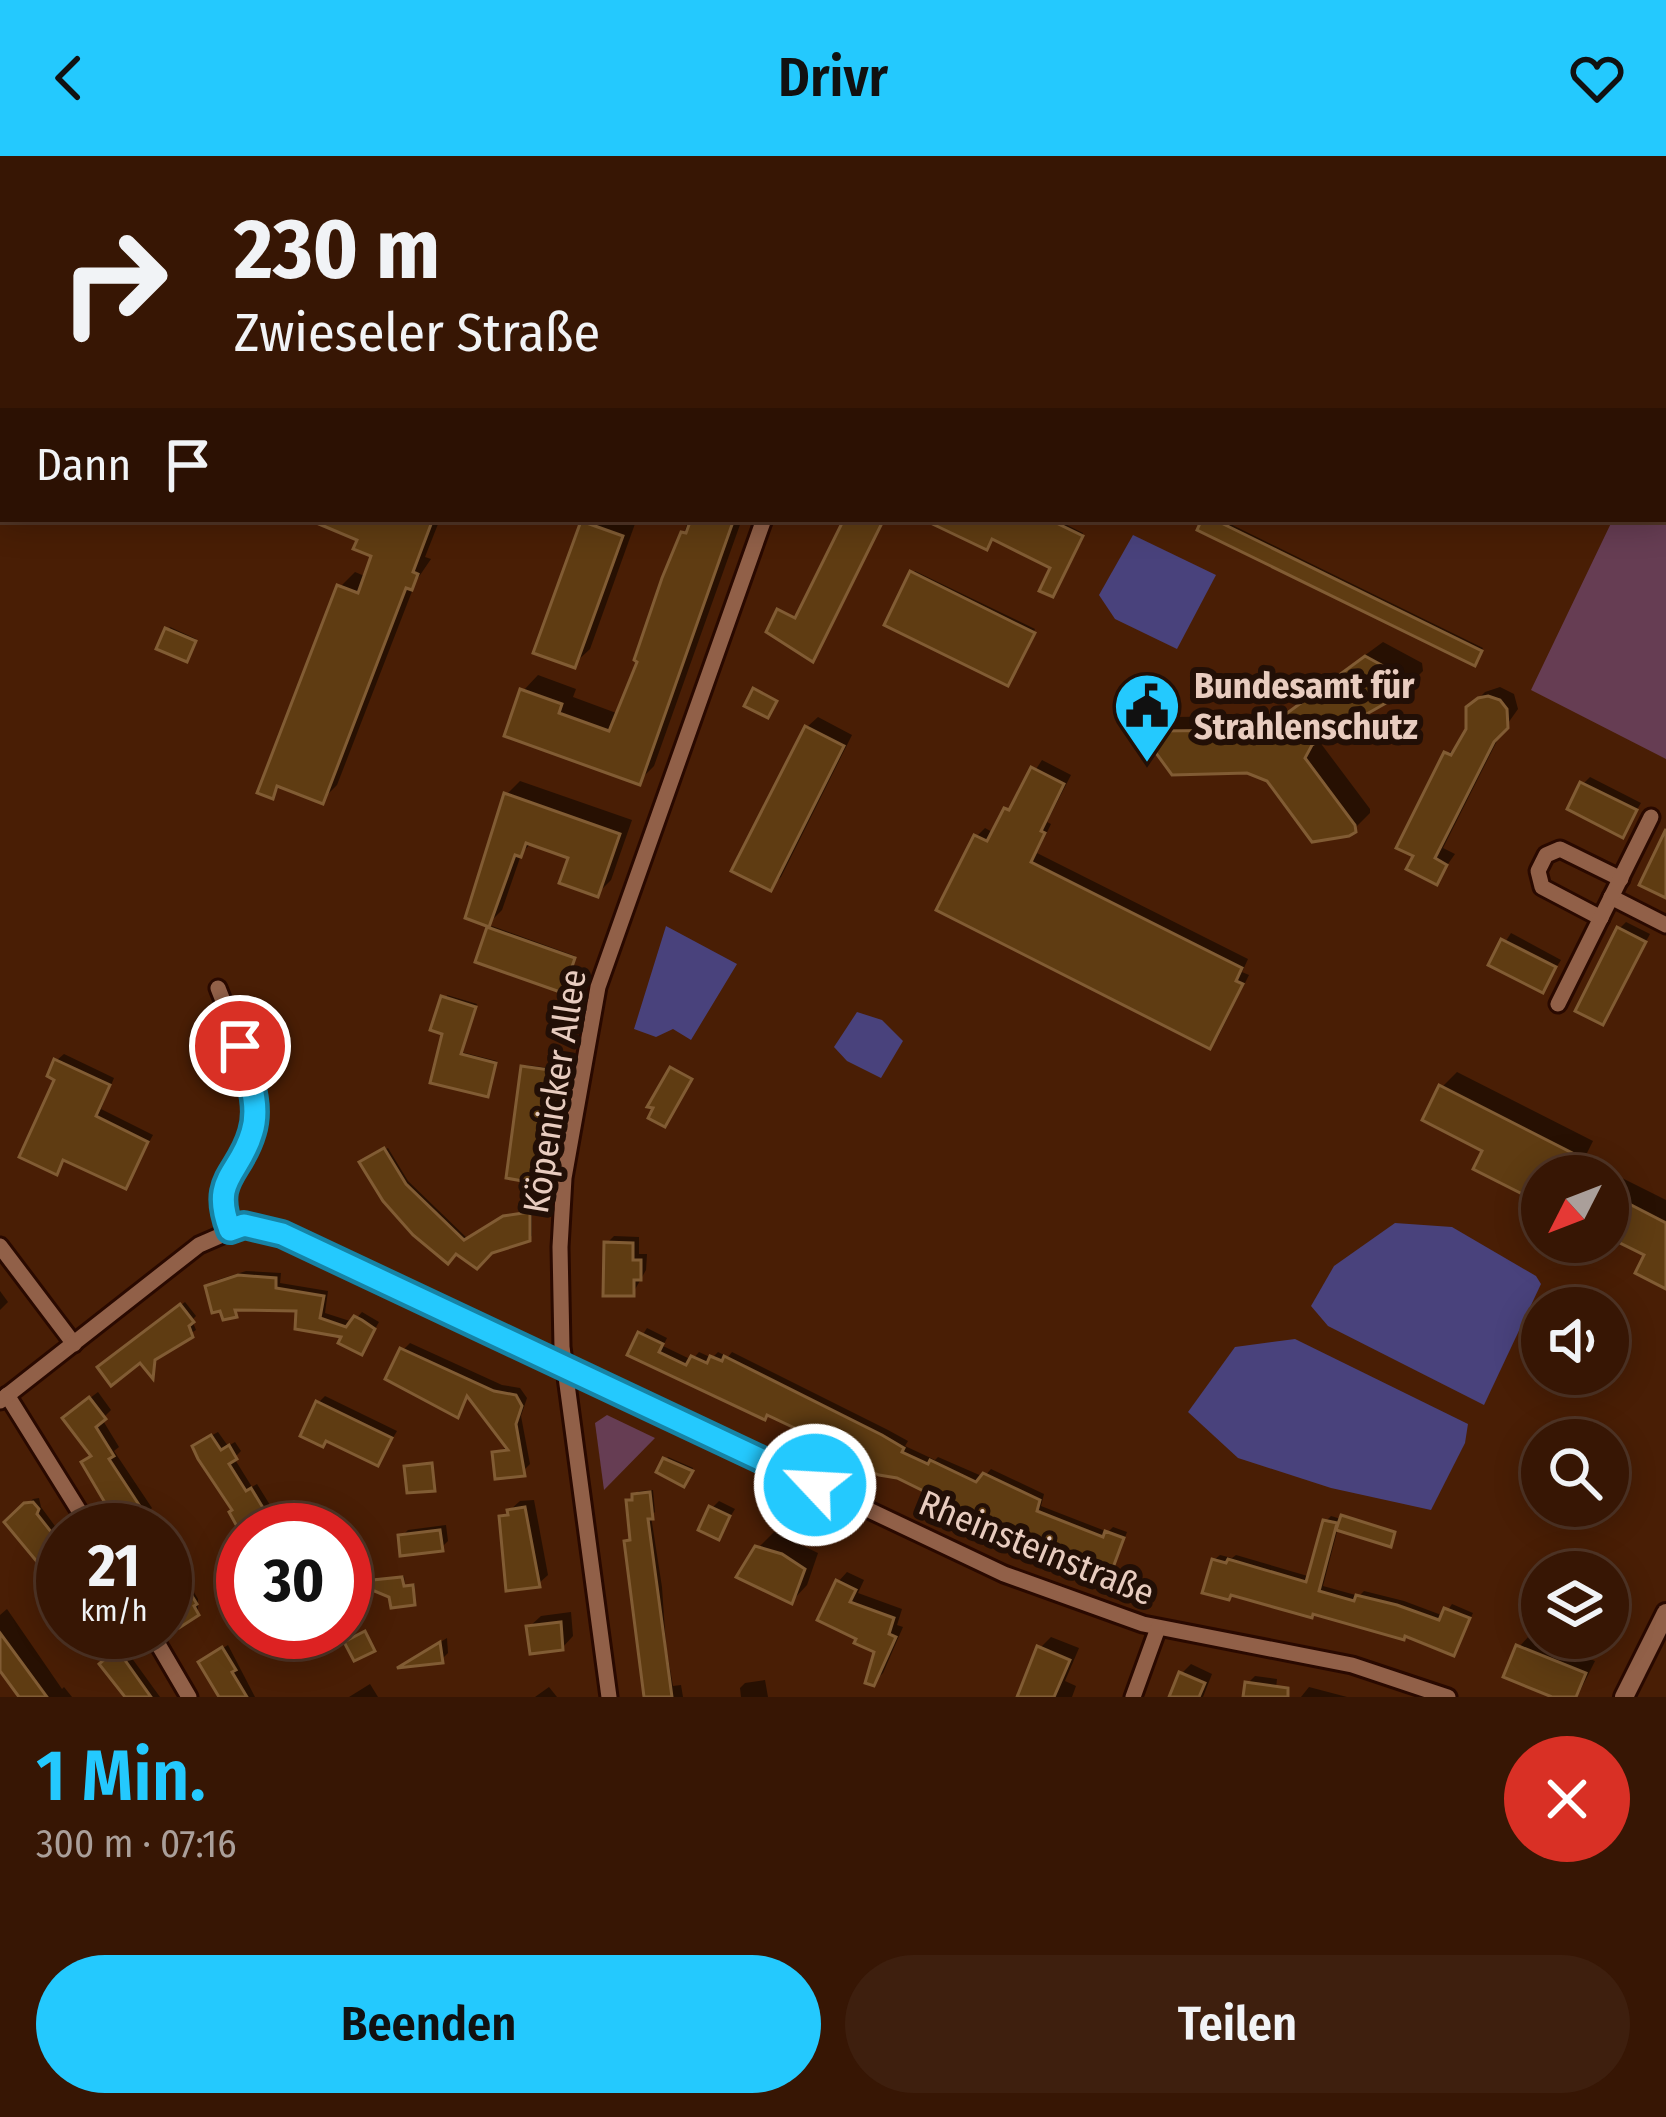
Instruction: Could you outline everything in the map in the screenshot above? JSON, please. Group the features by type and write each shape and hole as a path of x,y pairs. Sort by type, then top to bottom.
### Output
{"street":[{"name":"Köpenicker Allee","path":"609,1697 560,1314 562,1204 576,1095 598,987 763,522"},
{"path":"1558,1004 1651,817"},
{"path":"1601,918 1542,887 1538,871 1546,855 1560,849 1621,879"},
{"path":"1611,897 1666,925"},
{"path":"73,1503 4,1398 200,1245 230,1230 221,1208 222,1191 252,1134 256,1104 218,988"},
{"name":"Rheinsteinstraße","path":"230,1230 244,1225 282,1234 1004,1574 1158,1628 1352,1665 1448,1697"},
{"path":"0,1246 74,1344"},
{"path":"1624,1697 1666,1613"},
{"path":"1133,1697 1158,1628"},
{"path":"167,1659 189,1697"}],"shaded area":[{"path":"1612,522 1666,522 1666,759 1531,690"},
{"path":"1133,535 1216,575 1177,649 1115,619 1099,595"},
{"path":"666,926 737,964 691,1040 673,1029 656,1037 634,1029"},
{"path":"857,1012 882,1020 903,1041 881,1078 847,1061 834,1047"},
{"path":"1395,1223 1452,1227 1536,1276 1541,1284 1521,1287 1521,1326 1484,1405 1328,1326 1311,1306 1334,1266"},
{"path":"1295,1339 1468,1424 1465,1443 1431,1510 1331,1488 1238,1458 1188,1412 1235,1347"},
{"path":"607,1415 655,1438 604,1490 595,1423"}],"building":[{"path":"314,522 432,522 413,572 418,574 412,590 406,588 323,804 277,786 273,799 257,793 337,585 358,593 371,556 353,549 357,540"},
{"path":"581,522 623,536 575,668 533,653"},
{"path":"690,522 733,522 640,785 504,736 520,689 562,704 559,713 609,731 637,662 662,578 681,532 686,533"},
{"path":"843,522 883,522 813,662 766,632 777,609 795,618"},
{"path":"928,522 1054,522 1083,536 1053,597 1039,591 1050,568 992,539 987,550"},
{"path":"1201,522 1219,522 1482,651 1475,666 1197,530"},
{"path":"910,571 1035,633 1008,686 884,625"},
{"path":"165,628 196,641 187,662 156,649"},
{"path":"1365,656 1407,679 1409,690 1312,745 1305,758 1355,825 1356,832 1349,836 1312,842 1267,781 1247,773 1172,775 1148,742 1146,735 1154,731 1264,730"},
{"path":"753,688 777,701 768,718 744,706"},
{"path":"1488,696 1507,709 1508,728 1494,742 1435,858 1447,865 1437,885 1406,869 1413,856 1396,848 1444,752 1451,755 1466,729 1466,707"},
{"path":"805,726 844,746 771,891 731,871"},
{"path":"1031,767 1064,784 1031,862 1242,968 1236,981 1243,984 1210,1049 936,910 974,835 987,841"},
{"path":"1580,782 1637,810 1623,838 1567,809"},
{"path":"504,793 620,834 598,897 559,883 568,858 526,843 521,857 515,855 489,927 465,918"},
{"path":"1666,829 1666,898 1639,885"},
{"path":"487,927 575,958 563,993 475,962"},
{"path":"1617,927 1646,942 1603,1025 1575,1011"},
{"path":"1501,939 1556,967 1543,993 1488,965"},
{"path":"441,996 476,1007 461,1054 496,1063 488,1097 430,1083 442,1034 430,1030"},
{"path":"54,1059 110,1085 96,1116 148,1142 126,1189 63,1160 57,1175 19,1157 54,1080 47,1076"},
{"path":"521,1066 550,1070 534,1183 506,1178"},
{"path":"670,1067 692,1079 665,1127 648,1118 653,1108 647,1107"},
{"path":"1439,1085 1576,1155 1521,1155 1521,1193 1473,1169 1482,1151 1422,1120"},
{"path":"384,1148 406,1184 464,1240 503,1216 530,1212 530,1241 492,1253 477,1269 456,1254 448,1264 383,1201 359,1162"},
{"path":"1629,1204 1666,1223 1666,1289 1635,1273 1644,1255 1629,1248"},
{"path":"604,1242 633,1243 633,1260 641,1260 641,1280 634,1280 634,1296 603,1296"},
{"path":"238,1275 276,1278 276,1288 324,1296 320,1318 346,1327 354,1316 362,1320 375,1329 362,1355 338,1343 341,1337 295,1329 296,1311 235,1310 237,1317 223,1320 220,1311 212,1313 205,1286"},
{"path":"180,1304 194,1322 189,1326 193,1337 155,1360 153,1379 140,1363 111,1386 97,1367"},
{"path":"638,1332 663,1344 659,1352 686,1365 691,1356 707,1363 710,1356 722,1361 724,1356 882,1435 904,1448 902,1452 928,1464 930,1460 976,1482 983,1473 1040,1500 1037,1511 1103,1537 1105,1531 1124,1538 1111,1573 1027,1542 897,1478 854,1464 841,1450 767,1415 765,1420 627,1355"},
{"path":"400,1348 494,1391 516,1395 522,1406 516,1424 525,1476 495,1479 492,1452 508,1450 467,1396 458,1418 385,1379"},
{"path":"89,1397 106,1419 96,1427 114,1456 109,1459 138,1503 105,1503 81,1462 91,1456 62,1418"},
{"path":"316,1401 392,1438 378,1466 326,1441 323,1447 300,1436"},
{"path":"211,1435 221,1450 229,1445 237,1459 229,1464 260,1503 227,1503 192,1446"},
{"path":"663,1458 693,1471 684,1487 656,1472"},
{"path":"432,1463 435,1491 407,1493 404,1466"},
{"path":"650,1492 653,1519 648,1519 672,1697 644,1697 624,1541 630,1540 626,1500 632,1500 632,1494"},
{"path":"24,1503 36,1506 36,1561 4,1522"},
{"path":"709,1506 730,1516 719,1540 698,1530"},
{"path":"525,1507 540,1587 506,1591 499,1516"},
{"path":"1341,1515 1395,1532 1391,1547 1336,1530"},
{"path":"1323,1520 1337,1523 1319,1591 1354,1601 1356,1595 1439,1620 1444,1608 1470,1618 1454,1656 1405,1636 1404,1640 1313,1614 1312,1618 1231,1595 1229,1600 1202,1593 1212,1559 1226,1563 1228,1559 1306,1582"},
{"path":"440,1530 443,1551 400,1556 398,1535"},
{"path":"755,1546 782,1554 805,1569 792,1604 736,1577"},
{"path":"402,1577 404,1586 413,1585 415,1605 391,1608 389,1597 372,1590 372,1580"},
{"path":"836,1580 856,1590 850,1602 894,1618 889,1634 896,1637 874,1686 865,1683 874,1652 817,1620"},
{"path":"561,1622 563,1650 530,1654 526,1626"},
{"path":"0,1633 47,1697 19,1697 0,1671"},
{"path":"440,1642 443,1663 397,1668"},
{"path":"1516,1645 1521,1647 1521,1659 1551,1659 1586,1673 1576,1697 1552,1697 1503,1677"},
{"path":"1037,1646 1070,1660 1054,1697 1017,1697"},
{"path":"216,1651 216,1659 229,1659 247,1697 219,1697 198,1662"},
{"path":"105,1659 124,1659 151,1697 125,1697 99,1664"},
{"path":"1179,1672 1205,1683 1199,1697 1169,1697"},
{"path":"1245,1682 1288,1688 1288,1697 1243,1697"}],"place":[{"name":"Bundesamt für Strahlenschutz","path":"1147,765"}],"route":[{"path":"240,1046 256,1104 252,1134 222,1191 221,1208 230,1230 244,1225 282,1234 815,1485"}]}
